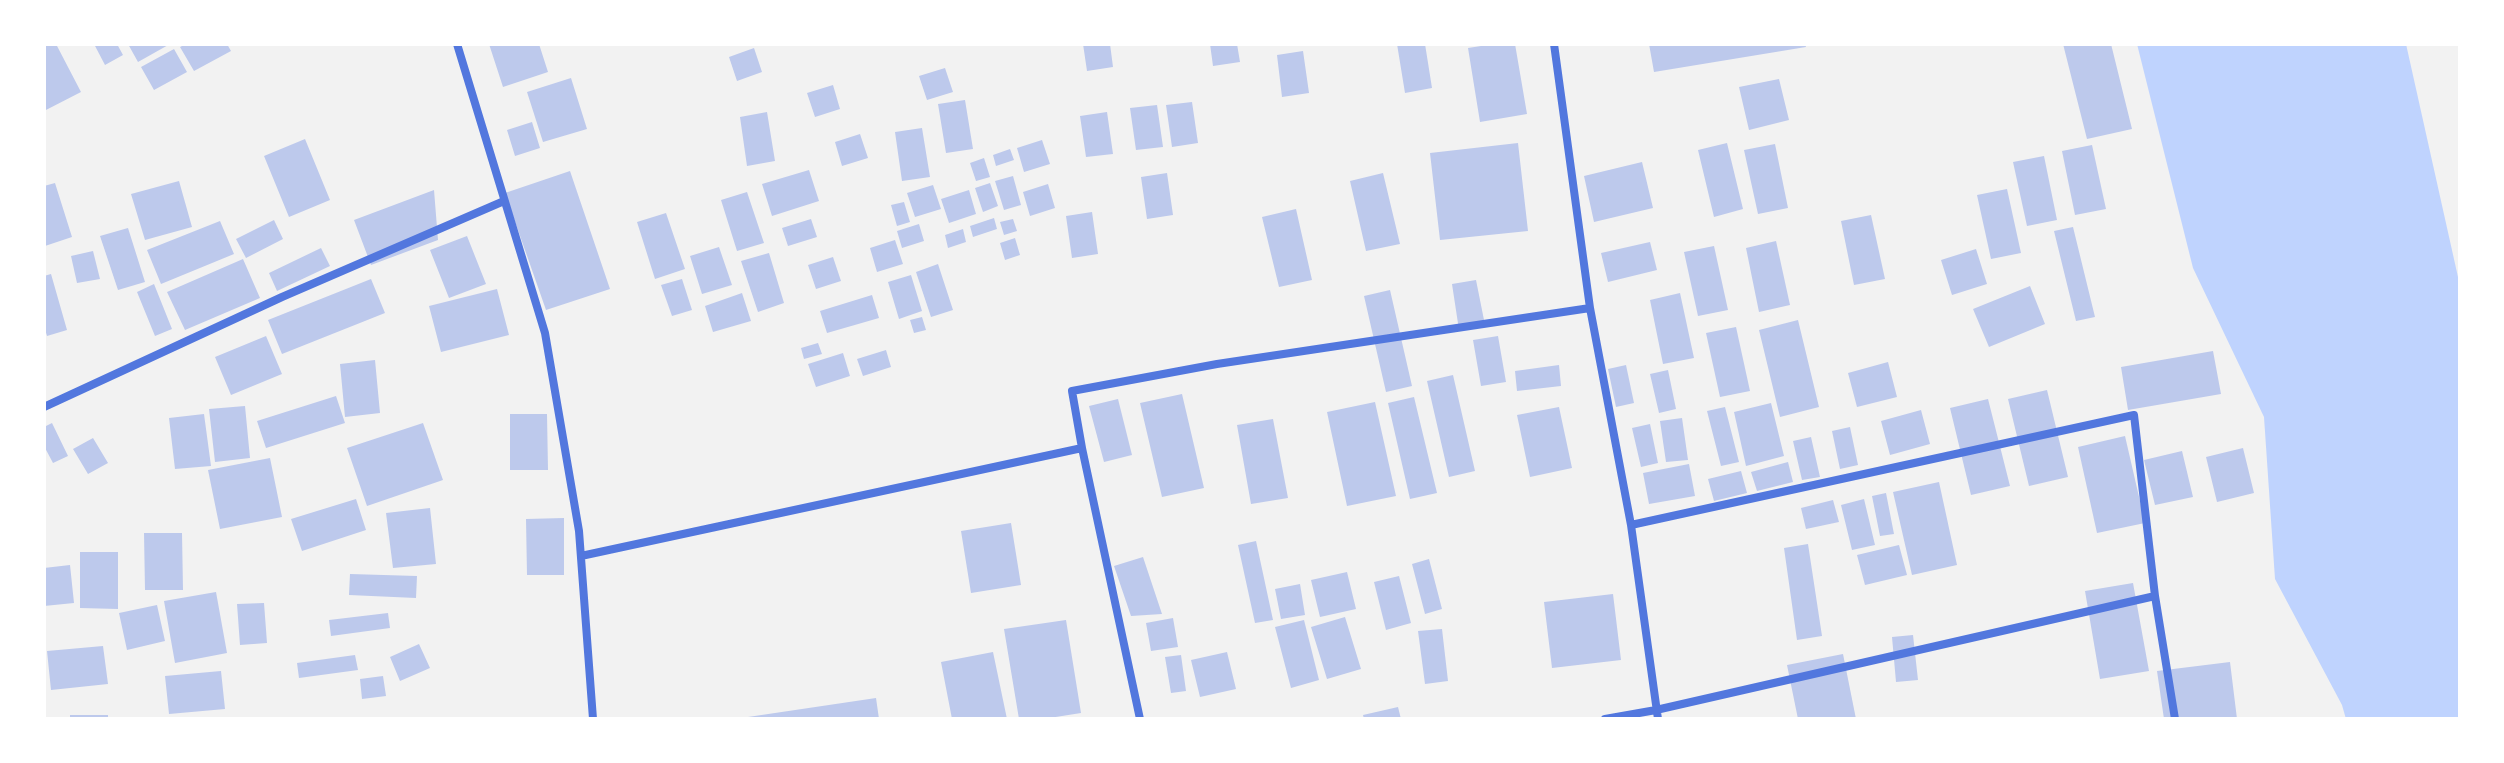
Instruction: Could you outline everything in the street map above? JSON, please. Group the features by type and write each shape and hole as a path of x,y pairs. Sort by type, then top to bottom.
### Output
{"street":[{"path":"457,44 545,333 579,531 593,719"},
{"path":"1554,44 1590,308 1631,525 1657,714"},
{"path":"44,407 282,297 504,201"},
{"path":"1140,719 1072,391 1217,364 1590,308"},
{"path":"1631,525 2134,415 2155,596 2175,719"},
{"path":"581,556 1082,448"},
{"path":"1605,719 1657,714 2155,596"}],"water":[{"path":"2137,44 2406,44 2460,286 2460,719 2346,719 2342,705 2275,579 2264,417 2193,268"}],"building":[{"path":"44,44 56,44 81,92 44,111"},
{"path":"94,44 117,44 123,55 105,65"},
{"path":"128,44 170,44 138,62"},
{"path":"186,44 227,44 231,51 194,71 180,47"},
{"path":"489,44 539,44 548,72 503,87"},
{"path":"1083,44 1110,44 1113,67 1087,71"},
{"path":"1210,44 1237,44 1240,62 1213,66"},
{"path":"1397,44 1425,44 1432,88 1405,93"},
{"path":"1515,44 1527,114 1480,122 1468,48"},
{"path":"1649,44 1805,44 1806,47 1654,72"},
{"path":"2063,44 2111,44 2132,129 2087,139"},
{"path":"754,48 762,72 737,81 729,57"},
{"path":"174,49 187,72 154,90 141,67"},
{"path":"1303,51 1309,93 1282,97 1277,55"},
{"path":"945,68 953,92 927,100 919,76"},
{"path":"571,78 587,129 543,142 527,92"},
{"path":"1779,79 1789,120 1749,130 1739,87"},
{"path":"833,85 840,109 815,117 807,93"},
{"path":"965,100 973,149 946,153 938,104"},
{"path":"1192,102 1198,143 1172,147 1166,105"},
{"path":"1157,105 1163,147 1136,150 1130,108"},
{"path":"767,112 775,161 747,166 740,117"},
{"path":"1107,112 1113,154 1086,157 1080,116"},
{"path":"532,122 540,148 515,156 507,130"},
{"path":"922,128 930,177 902,181 895,132"},
{"path":"860,134 868,158 842,166 835,142"},
{"path":"305,139 330,200 289,217 264,156"},
{"path":"1042,140 1050,164 1024,172 1017,148"},
{"path":"1518,143 1528,231 1440,240 1430,153"},
{"path":"1727,143 1743,209 1714,217 1698,150"},
{"path":"1775,144 1788,208 1758,214 1744,150"},
{"path":"2092,145 2106,209 2075,215 2062,151"},
{"path":"1010,149 1014,160 996,166 993,155"},
{"path":"2044,156 2057,220 2027,226 2013,162"},
{"path":"984,158 990,177 976,181 970,163"},
{"path":"1642,162 1653,208 1594,222 1584,176"},
{"path":"809,170 819,201 772,216 762,184"},
{"path":"570,171 610,289 546,310 505,193"},
{"path":"1167,173 1173,215 1147,219 1141,177"},
{"path":"1383,173 1400,244 1366,251 1350,181"},
{"path":"1013,176 1021,205 1004,210 995,181"},
{"path":"179,181 192,227 145,240 131,194"},
{"path":"55,183 72,237 45,246 44,186"},
{"path":"990,183 998,206 983,212 975,188"},
{"path":"1048,184 1055,208 1030,216 1023,192"},
{"path":"933,185 941,209 915,217 907,193"},
{"path":"2007,189 2021,253 1991,259 1977,195"},
{"path":"434,190 438,240 371,265 354,220"},
{"path":"969,190 976,214 949,223 941,199"},
{"path":"747,192 764,243 737,251 721,200"},
{"path":"904,202 910,222 897,226 891,205"},
{"path":"1296,209 1312,280 1279,287 1262,217"},
{"path":"1092,212 1098,254 1072,258 1066,216"},
{"path":"666,213 685,269 655,279 637,222"},
{"path":"1871,215 1885,279 1854,285 1841,221"},
{"path":"994,218 997,229 973,237 970,226"},
{"path":"811,219 817,237 788,246 782,228"},
{"path":"1013,219 1017,231 1004,235 1000,222"},
{"path":"274,220 283,239 246,258 236,239"},
{"path":"220,221 234,254 161,284 147,250"},
{"path":"919,224 924,241 902,248 897,231"},
{"path":"2073,227 2095,317 2076,321 2054,231"},
{"path":"128,228 145,282 118,290 100,236"},
{"path":"963,229 966,242 948,248 945,235"},
{"path":"467,236 486,284 449,298 430,250"},
{"path":"1015,238 1020,255 1005,260 1000,243"},
{"path":"895,240 903,264 877,272 870,248"},
{"path":"1776,241 1790,305 1759,312 1746,248"},
{"path":"1650,242 1657,270 1608,282 1601,253"},
{"path":"1714,246 1728,310 1698,316 1684,252"},
{"path":"719,247 732,285 702,294 690,256"},
{"path":"321,248 330,266 277,291 269,273"},
{"path":"1976,249 1987,284 1952,295 1941,260"},
{"path":"93,251 100,279 77,283 71,256"},
{"path":"769,253 784,303 758,312 741,261"},
{"path":"833,257 841,281 816,289 808,265"},
{"path":"243,259 260,298 185,330 167,292"},
{"path":"938,264 953,310 931,317 916,272"},
{"path":"51,274 67,330 47,336 44,326 44,276"},
{"path":"911,275 922,311 899,319 888,282"},
{"path":"371,279 385,313 282,354 268,320"},
{"path":"682,279 692,310 672,316 661,285"},
{"path":"1476,280 1485,325 1459,330 1452,284"},
{"path":"154,284 172,329 155,336 137,292"},
{"path":"2030,286 2045,324 1989,347 1973,309"},
{"path":"497,289 509,335 441,352 429,306"},
{"path":"1390,290 1412,386 1386,392 1364,296"},
{"path":"742,293 751,321 713,332 705,306"},
{"path":"1680,293 1694,358 1663,364 1650,300"},
{"path":"872,295 879,318 827,333 820,311"},
{"path":"922,317 926,330 914,333 910,320"},
{"path":"1798,320 1819,407 1780,417 1759,330"},
{"path":"1736,327 1750,391 1720,397 1706,333"},
{"path":"266,336 282,374 231,395 215,357"},
{"path":"1498,336 1506,382 1481,386 1473,340"},
{"path":"818,343 822,354 804,359 801,348"},
{"path":"886,350 891,367 863,376 857,359"},
{"path":"2213,351 2221,394 2128,410 2121,367"},
{"path":"843,353 850,376 816,387 808,364"},
{"path":"375,360 380,413 345,417 340,364"},
{"path":"1888,362 1897,397 1857,407 1848,373"},
{"path":"1559,365 1561,386 1517,391 1515,371"},
{"path":"1626,365 1634,403 1616,407 1608,369"},
{"path":"1668,370 1676,409 1659,413 1650,374"},
{"path":"1453,375 1475,471 1449,477 1427,381"},
{"path":"2047,390 2068,477 2029,486 2008,399"},
{"path":"1182,394 1204,488 1162,497 1140,403"},
{"path":"336,396 345,423 266,448 257,421"},
{"path":"1414,397 1437,493 1410,499 1388,403"},
{"path":"1118,399 1132,455 1104,462 1089,406"},
{"path":"1988,399 2010,486 1971,495 1950,408"},
{"path":"1375,402 1396,496 1347,506 1327,412"},
{"path":"1771,403 1784,456 1746,466 1734,412"},
{"path":"245,406 250,458 215,462 209,409"},
{"path":"1559,407 1572,468 1530,477 1517,415"},
{"path":"1725,407 1739,462 1721,466 1707,411"},
{"path":"1921,410 1930,444 1890,455 1881,421"},
{"path":"204,414 211,466 175,469 169,418"},
{"path":"510,414 547,414 548,470 510,470"},
{"path":"1682,418 1688,460 1666,462 1660,421"},
{"path":"1273,419 1288,498 1251,504 1237,425"},
{"path":"52,423 68,456 53,463 44,446 44,427"},
{"path":"423,423 443,480 367,506 347,448"},
{"path":"1650,424 1658,463 1641,467 1632,428"},
{"path":"1850,427 1858,465 1840,469 1832,431"},
{"path":"2125,436 2145,523 2097,533 2078,447"},
{"path":"1811,437 1820,477 1802,480 1793,441"},
{"path":"93,438 108,463 88,474 73,449"},
{"path":"2243,448 2254,493 2217,502 2206,457"},
{"path":"2182,451 2193,497 2155,505 2144,460"},
{"path":"270,458 282,517 220,529 208,470"},
{"path":"1788,462 1793,482 1757,491 1751,472"},
{"path":"1689,464 1695,496 1649,504 1643,473"},
{"path":"1741,471 1747,493 1714,501 1708,479"},
{"path":"1939,482 1957,565 1912,575 1893,492"},
{"path":"1886,493 1894,534 1880,536 1872,496"},
{"path":"356,499 366,530 302,551 291,519"},
{"path":"1864,499 1875,545 1852,550 1841,505"},
{"path":"1833,500 1839,522 1806,529 1801,508"},
{"path":"430,508 436,564 393,568 386,513"},
{"path":"564,518 564,575 527,575 526,519"},
{"path":"1011,523 1021,585 971,593 961,531"},
{"path":"144,533 182,533 183,590 145,590"},
{"path":"1256,541 1273,620 1255,623 1238,545"},
{"path":"1808,544 1822,636 1797,640 1784,548"},
{"path":"1899,545 1907,575 1865,585 1857,555"},
{"path":"80,552 118,552 118,609 80,608"},
{"path":"1143,557 1162,614 1131,616 1114,566"},
{"path":"1429,559 1442,609 1425,614 1412,564"},
{"path":"70,565 74,603 44,606 44,568"},
{"path":"1347,572 1356,609 1320,617 1311,580"},
{"path":"350,574 417,576 416,598 349,595"},
{"path":"1399,576 1411,623 1386,630 1374,582"},
{"path":"2133,583 2149,671 2100,679 2085,591"},
{"path":"1300,584 1305,615 1281,619 1275,589"},
{"path":"216,592 227,653 175,663 164,601"},
{"path":"1613,594 1621,660 1552,668 1544,602"},
{"path":"264,603 267,643 240,645 237,604"},
{"path":"157,605 165,641 127,650 119,613"},
{"path":"388,613 390,628 331,636 329,620"},
{"path":"1345,617 1361,669 1327,679 1311,627"},
{"path":"1173,618 1178,647 1151,651 1146,623"},
{"path":"1066,620 1081,713 1019,719 1004,629"},
{"path":"1304,620 1319,680 1291,688 1275,627"},
{"path":"1442,629 1448,681 1425,684 1418,631"},
{"path":"1913,635 1918,680 1896,682 1892,637"},
{"path":"419,644 430,668 400,681 390,657"},
{"path":"103,646 108,684 51,690 47,651"},
{"path":"993,652 1007,719 952,719 941,662"},
{"path":"1227,652 1236,689 1200,697 1191,660"},
{"path":"1843,654 1856,719 1798,719 1787,665"},
{"path":"355,655 358,670 299,678 297,663"},
{"path":"1181,655 1186,691 1171,693 1165,657"},
{"path":"2230,662 2237,719 2164,719 2157,671"},
{"path":"221,671 225,709 169,714 165,676"},
{"path":"383,676 386,696 362,699 360,679"},
{"path":"876,698 879,719 748,719 748,717"},
{"path":"1398,707 1401,719 1364,719 1363,715"},
{"path":"70,715 108,715 108,719 70,719"}]}
